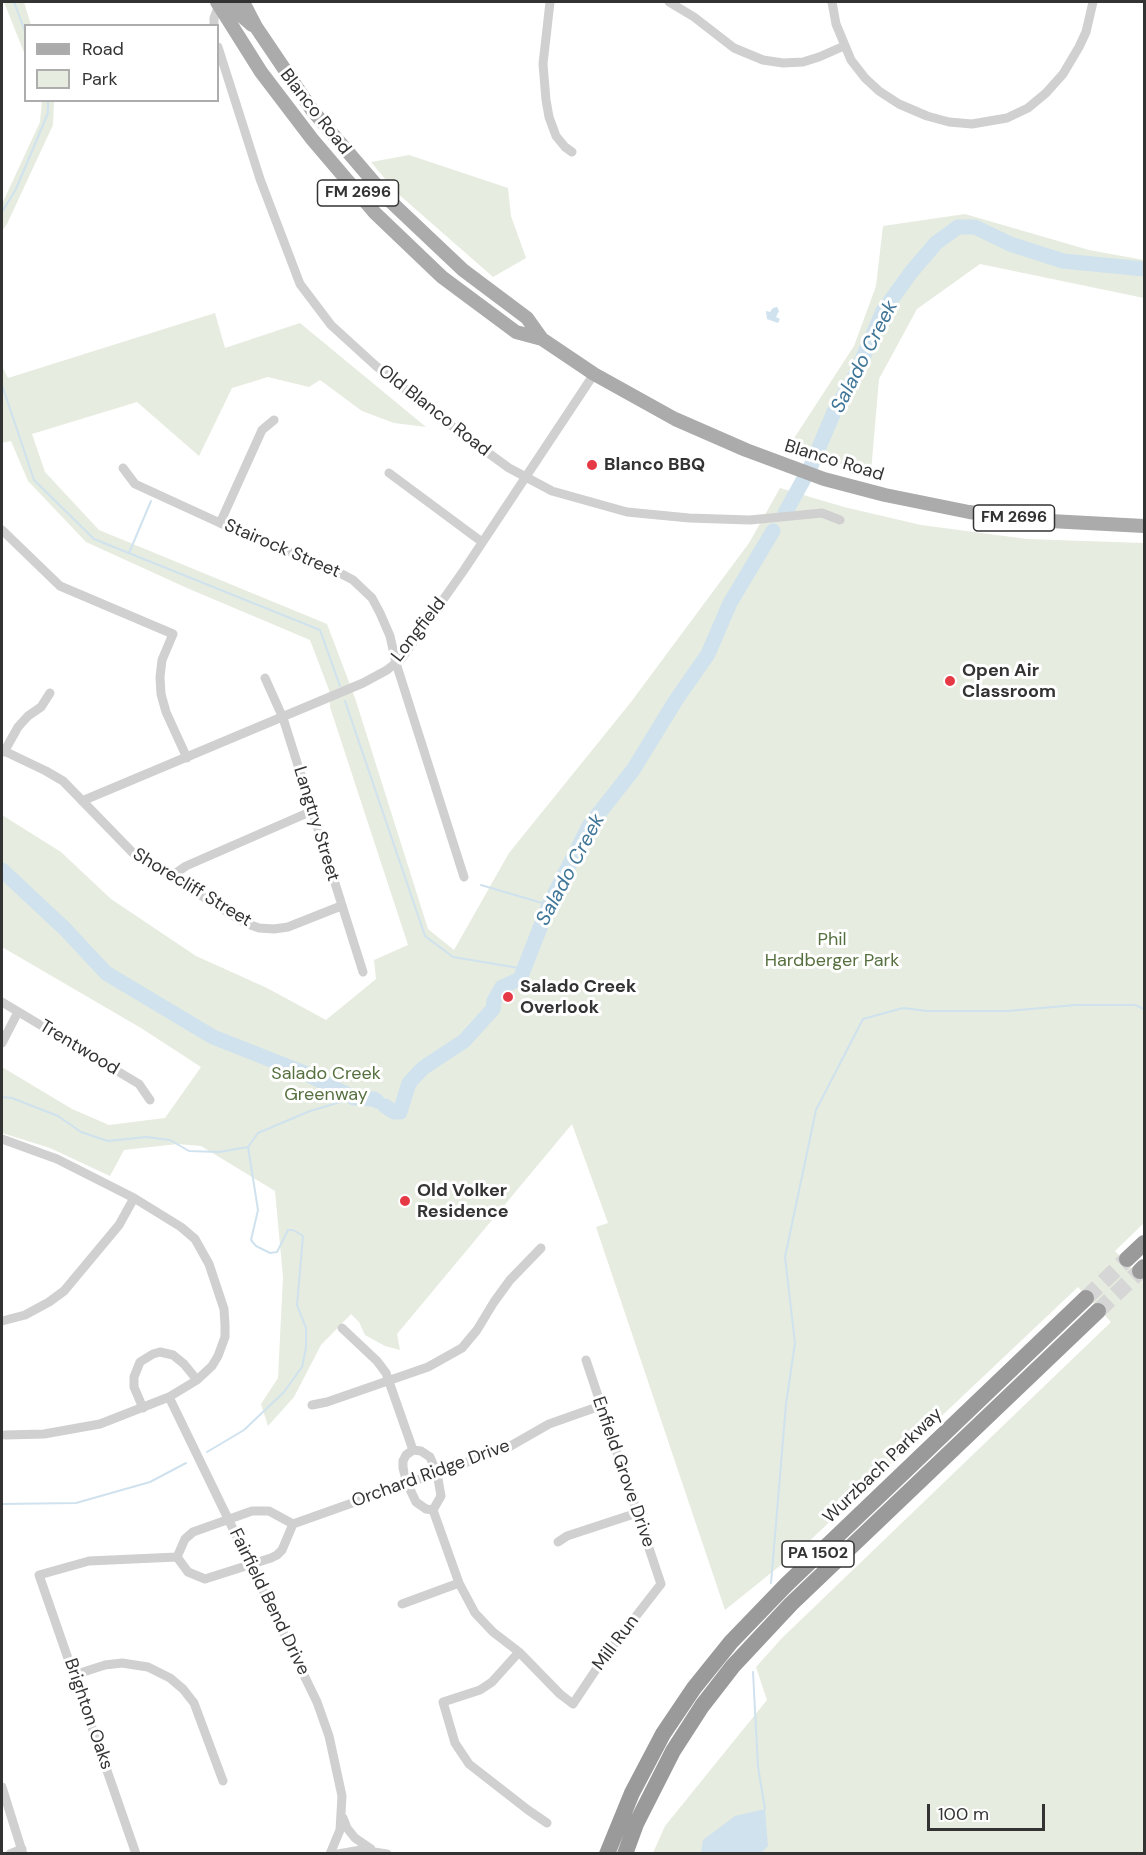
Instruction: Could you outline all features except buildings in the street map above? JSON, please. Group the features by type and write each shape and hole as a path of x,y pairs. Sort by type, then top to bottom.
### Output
{"highway":[{"path":"1127,1259 1144,1243"},
{"name":"Wurzbach Parkway","path":"607,1854 632,1793 663,1734 694,1688 730,1642 786,1585 1086,1298"},
{"name":"Wurzbach Parkway","path":"625,1854 636,1824 673,1751 702,1706 733,1666 791,1604 1098,1311"}],"main road":[{"name":"Blanco Road","path":"243,2 256,27 312,110 389,200 464,270 527,318 542,339"},
{"name":"Blanco Road","path":"218,3 261,72 312,138 375,213 416,253 472,300 516,332 542,339 594,374 675,418 771,460 824,479 885,495 969,512 1023,519 1144,526"},
{"path":"218,3 236,9 243,19 256,27"}],"street":[{"path":"550,2 543,64 545,92 549,117 556,136 572,152"},
{"path":"669,2 694,17 734,48 763,60 783,63 803,62 844,46"},
{"path":"832,2 836,24 851,60 879,91 899,104 927,116 949,122 984,123 1018,113 1037,101 1054,85 1072,61 1079,47 1086,32 1093,2"},
{"path":"214,24 218,3"},
{"name":"Old Blanco Road","path":"219,50 260,179 293,268 315,307 331,325 376,366 500,462 552,491 627,512 659,516 757,520 822,513 840,520"},
{"name":"Longfield","path":"82,801 363,683 402,658 420,635 594,374"},
{"path":"220,523 262,430 274,420"},
{"name":"Stairock Street","path":"123,468 135,484 220,523 338,572 360,585 372,598 390,636 396,663 464,877"},
{"path":"389,473 482,542"},
{"path":"2,530 60,586 173,634 162,660 161,694 166,712 187,758"},
{"name":"Langtry Street","path":"265,678 283,718 363,972"},
{"path":"3,751 18,727 41,707 50,693"},
{"name":"Shorecliff Street","path":"3,751 46,771 63,782 122,844 238,920 259,928 274,929 288,927 341,906"},
{"path":"171,877 186,866 312,811"},
{"name":"Trentwood","path":"2,1002 139,1084 150,1100"},
{"path":"2,1043 18,1012"},
{"path":"2,1139 57,1159 134,1198 181,1227 195,1239 209,1264 224,1309 225,1337 218,1356 207,1372 169,1397 100,1424 44,1434 5,1435"},
{"path":"2,1322 25,1315 49,1302 63,1291 119,1225 134,1198"},
{"path":"312,1405 327,1402 438,1363 462,1348 477,1330 510,1280 541,1248"},
{"path":"342,1328 377,1360 389,1381 412,1450"},
{"path":"143,1408 134,1387 134,1377 140,1362 153,1354 160,1352 173,1355 197,1380"},
{"name":"Enfield Grove Drive","path":"586,1360 662,1584"},
{"name":"Fairfield Bend Drive","path":"169,1397 317,1702 329,1736 339,1778 342,1815 340,1830 330,1854"},
{"name":"Orchard Ridge Drive","path":"293,1524 507,1448 549,1424 600,1406"},
{"path":"433,1510 426,1509 416,1502 407,1483 403,1461 412,1450 421,1451 430,1457 437,1473 441,1496 433,1510 468,1602 483,1623 519,1652 492,1682 480,1690 443,1702 455,1743 469,1764 547,1823"},
{"path":"261,1510 269,1511 293,1524 282,1550 277,1555 205,1579 188,1572 177,1557 185,1539 193,1532 229,1519 261,1510"},
{"path":"558,1542 567,1536 637,1514"},
{"name":"Brighton Oaks","path":"136,1854 39,1575 89,1561 177,1557"},
{"path":"402,1604 459,1583"},
{"name":"Mill Run","path":"519,1652 560,1694 573,1704 605,1656 662,1584"},
{"path":"74,1676 105,1665 122,1663 148,1667 171,1678 194,1702 223,1782"},
{"path":"2,1787 23,1851 10,1854"},
{"name":"Fairfield Bend Drive","path":"342,1815 355,1838 373,1850 387,1854"},
{"name":"Fairfield Bend Drive","path":"338,1854 373,1850"}],"green space":[{"path":"4,2 24,2 31,24 24,24 24,52"},
{"path":"42,102 54,102 53,125 2,231 2,204 40,122"},
{"path":"409,155 508,188 511,216 526,258 493,277 396,192 371,162"},
{"path":"965,214 1089,250 1144,260 1144,298 980,264 917,309 879,379 871,472 830,461 789,446 854,346 876,286 883,226"},
{"name":"Phil Hardberger Park","path":"215,313 225,348 300,323 426,427 394,423 362,411 320,380 309,387 268,377 232,388 199,456 137,402 32,434 45,472 99,530 327,624 355,698 428,929 454,950 509,853 631,702 749,543 780,488 844,507 921,525 1027,539 1144,543 1144,1223 1115,1251 1144,1281 1144,1853 653,1853 665,1826 767,1700 756,1667 782,1638 1111,1322 1078,1287 802,1548 725,1610 596,1227 608,1223 572,1124 397,1334 400,1350 385,1346 365,1335 359,1322 351,1314 321,1345 294,1397 268,1426 261,1404 278,1378 283,1277 275,1191 201,1146 177,1144 124,1150 110,1176 50,1148 2,1133 2,1067 72,1109 109,1125 165,1118 201,1067 141,1028 2,947 2,815 61,852 111,899 196,956 267,988 326,1020 376,979 374,960 408,945 330,707 329,690 310,640 86,542 28,481 11,441 2,443 2,366 8,378"}],"water":[{"path":"777,307 779,311 776,317 780,319 778,323 767,319 766,311 770,312"},
{"path":"765,1809 768,1846 761,1853 701,1853 703,1840 735,1816"}],"waterway":[{"path":"14,2 24,29"},
{"path":"2,212 16,189 48,113 48,102"},
{"name":"Salado Creek","path":"785,513 811,466 834,412 855,376 883,311 936,243 958,227 975,227 1010,244 1063,261 1144,269"},
{"path":"2,385 34,480 94,539 320,630 340,686"},
{"path":"129,553 151,501"},
{"name":"Salado Creek","path":"385,1106 394,1112 400,1112 409,1083 423,1068 464,1041 493,1009 494,1001 502,987 520,979 549,905 589,826 633,770 676,700 708,654 730,603 773,531"},
{"path":"345,701 425,936 453,957 525,969"},
{"name":"Salado Creek","path":"2,870 65,929 106,973 213,1037 307,1074 354,1098 377,1101"},
{"path":"481,885 549,905"},
{"path":"771,1583 786,1404 795,1343 785,1257 816,1110 863,1019 903,1008 927,1011 1007,1011 1076,1005 1135,1005 1144,1009"},
{"path":"2,1097 12,1098 58,1116 81,1132 108,1141 146,1137 170,1140 189,1151 219,1152 248,1147 258,1133 310,1111 354,1098"},
{"path":"207,1452 244,1430 284,1392 302,1367 306,1348 306,1328 297,1305 303,1236 293,1230 288,1230 277,1252 270,1253 256,1246 251,1240 258,1210 248,1147"},
{"path":"2,1504 76,1503 150,1482 186,1463"},
{"path":"753,1672 758,1767 765,1809"}],"tunnel":[{"path":"1086,1298 1127,1259"},
{"path":"1098,1311 1140,1271"}],"place":[{"name":"Blanco BBQ","path":"592,465"},
{"name":"Open Air Classroom","path":"950,681"},
{"name":"Salado Creek Overlook","path":"508,997"},
{"name":"Old Volker Residence","path":"405,1201"}],"park label":[{"name":"Salado Creek Greenway","path":"326,1084"}]}
